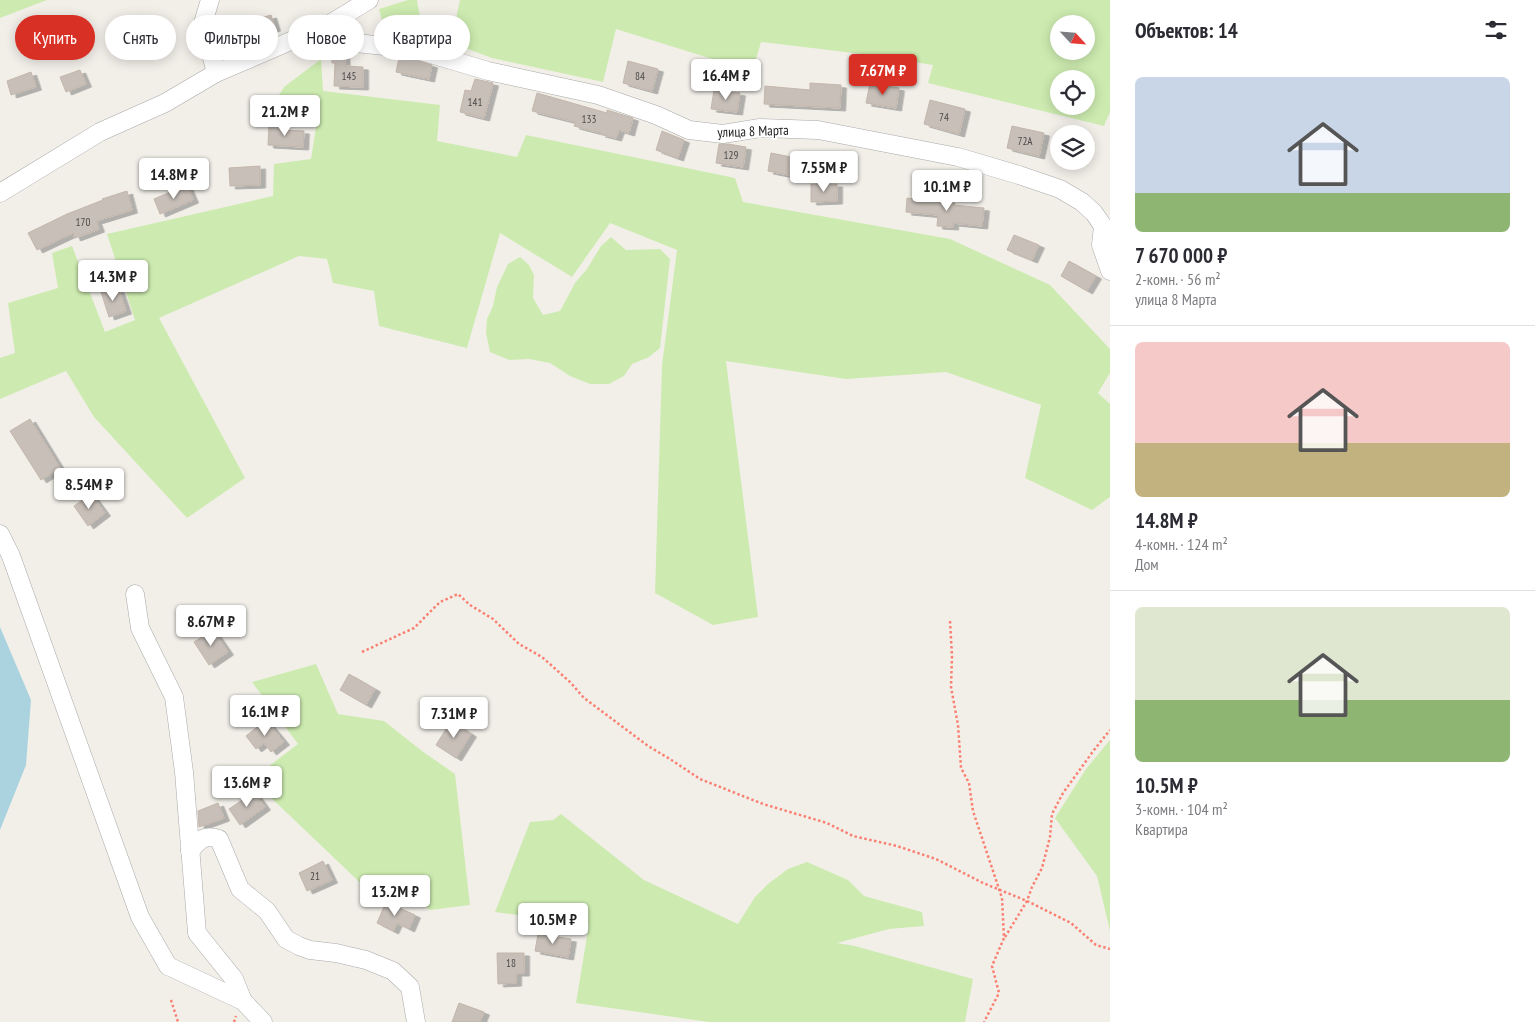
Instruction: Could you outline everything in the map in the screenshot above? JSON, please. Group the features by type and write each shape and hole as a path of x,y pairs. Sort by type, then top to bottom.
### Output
{"street":[{"path":"210,0 203,23 216,73"},
{"path":"345,15 369,0"},
{"path":"0,193 100,132 165,103 216,73 288,43"},
{"name":"улица 8 Марта","path":"364,45 414,49 488,71 598,95 689,130 723,134 760,128 818,130 958,157 1018,175 1060,189 1082,202 1106,225 1101,245 1110,270"},
{"path":"0,534 11,556 140,917 168,966 243,1001"},
{"path":"135,594 140,628 174,697 184,772 197,933 234,979 243,1001 263,1022"},
{"path":"190,851 199,840 210,836 219,839 240,889 267,911 286,938 310,950 336,953 366,960 393,971 410,987 416,1022"}],"path":[{"path":"362,652 414,628 440,602 458,594 470,605 493,619 519,644 542,657 570,682 584,698 648,746 700,779 763,804 827,823 853,836 897,846 936,859 983,883 1027,901 1071,923 1096,945 1110,949"},
{"path":"950,621 951,687 958,725 961,768 969,783 973,811 1000,890 1004,938"},
{"path":"984,1022 999,993 992,966 1004,938 1027,901 1042,868 1050,837 1052,814 1063,793 1110,730"},
{"path":"171,1000 178,1022"}],"green space":[{"path":"0,0 47,0 0,18"},
{"path":"408,0 417,0 420,15 381,15 379,9"},
{"path":"460,0 1110,0 1110,112 1104,126 1059,115 1095,115 1095,70 1050,70 1050,113 928,83 933,65 761,42 754,66 709,58 616,29 603,82 492,58 470,50 470,15 457,15"},
{"path":"321,60 323,91 440,105 437,141 517,157 526,135 735,178 743,202 950,239 1050,285 1110,349 1110,373 1098,393 1110,404 1110,497 1092,510 1025,478 1041,405 946,372 846,379 726,361 758,617 713,625 655,593 662,365 677,250 610,223 572,277 500,233 467,348 379,326 374,291 333,283 327,259 299,256 159,318 245,478 187,518 94,417 66,371 0,399 0,358 15,353 8,303 58,288 52,253 72,246 105,332 135,320 107,234 273,196 274,164 311,159 316,127 269,111 284,87"},
{"path":"611,237 626,250 660,249 670,259 660,348 649,357 632,364 624,376 609,384 590,384 570,376 550,363 529,359 509,360 490,352 486,333 487,319 493,306 497,287 508,264 520,257 529,265 534,275 533,298 543,315 560,311 575,283 587,269 601,246"},
{"path":"316,664 338,714 384,721 455,774 470,905 430,910 391,881 373,895 265,792 260,773 298,744 252,682"},
{"path":"1110,740 1110,931 1097,876 1055,818 1086,769"},
{"path":"561,814 644,880 738,924 755,897 768,884 788,869 807,862 848,880 864,896 922,912 924,926 889,929 837,943 855,946 973,979 965,1022 709,1022 576,1003 589,924 495,912 530,822 553,820"}],"water":[{"path":"0,627 31,700 26,765 0,830"}],"building":[{"path":"332,60 345,60 345,66 363,67 363,87 334,86 335,63 332,63"},
{"path":"399,60 415,60 432,65 429,79 396,72"},
{"path":"628,61 658,69 652,91 623,83"},
{"path":"80,70 86,84 66,92 60,77"},
{"path":"31,72 36,87 11,95 7,81"},
{"path":"475,79 493,83 484,118 460,112 465,90 471,91"},
{"path":"810,83 841,85 840,108 764,104 765,86 810,90"},
{"path":"870,83 899,88 896,108 866,103"},
{"path":"714,90 740,93 737,112 711,109"},
{"path":"537,93 607,113 607,110 633,118 629,133 619,130 616,138 574,126 576,122 532,111"},
{"path":"930,100 965,109 959,134 924,124"},
{"path":"269,123 283,124 283,130 304,131 303,147 268,145"},
{"path":"1012,126 1044,133 1039,156 1007,148"},
{"path":"662,131 684,140 678,158 656,150"},
{"path":"719,144 746,147 743,167 716,163"},
{"path":"771,153 801,159 798,177 768,171"},
{"path":"260,166 260,185 230,186 229,168"},
{"path":"811,184 837,184 837,201 811,202"},
{"path":"187,185 193,200 160,214 154,199"},
{"path":"127,191 132,210 96,221 99,229 75,238 73,233 37,250 28,233 102,199"},
{"path":"907,198 984,208 982,226 953,223 953,227 937,226 938,215 906,212"},
{"path":"1014,235 1039,245 1032,260 1007,250"},
{"path":"1069,261 1096,276 1087,291 1061,276"},
{"path":"118,287 126,311 109,317 101,292"},
{"path":"30,419 60,468 41,480 10,431"},
{"path":"91,494 105,513 88,526 74,506"},
{"path":"213,630 228,652 209,665 194,642"},
{"path":"349,674 375,689 366,705 340,690"},
{"path":"266,720 284,742 271,752 264,743 256,749 246,736"},
{"path":"451,721 471,734 456,758 436,745"},
{"path":"254,792 265,807 240,825 229,809"},
{"path":"218,803 224,818 199,827 198,811"},
{"path":"323,861 332,880 307,891 299,873"},
{"path":"386,902 415,915 409,929 397,923 393,931 377,923"},
{"path":"538,934 571,939 568,957 535,951"},
{"path":"497,953 524,953 524,973 516,973 516,983 498,984"},
{"path":"459,1003 484,1012 480,1022 452,1022"}]}
